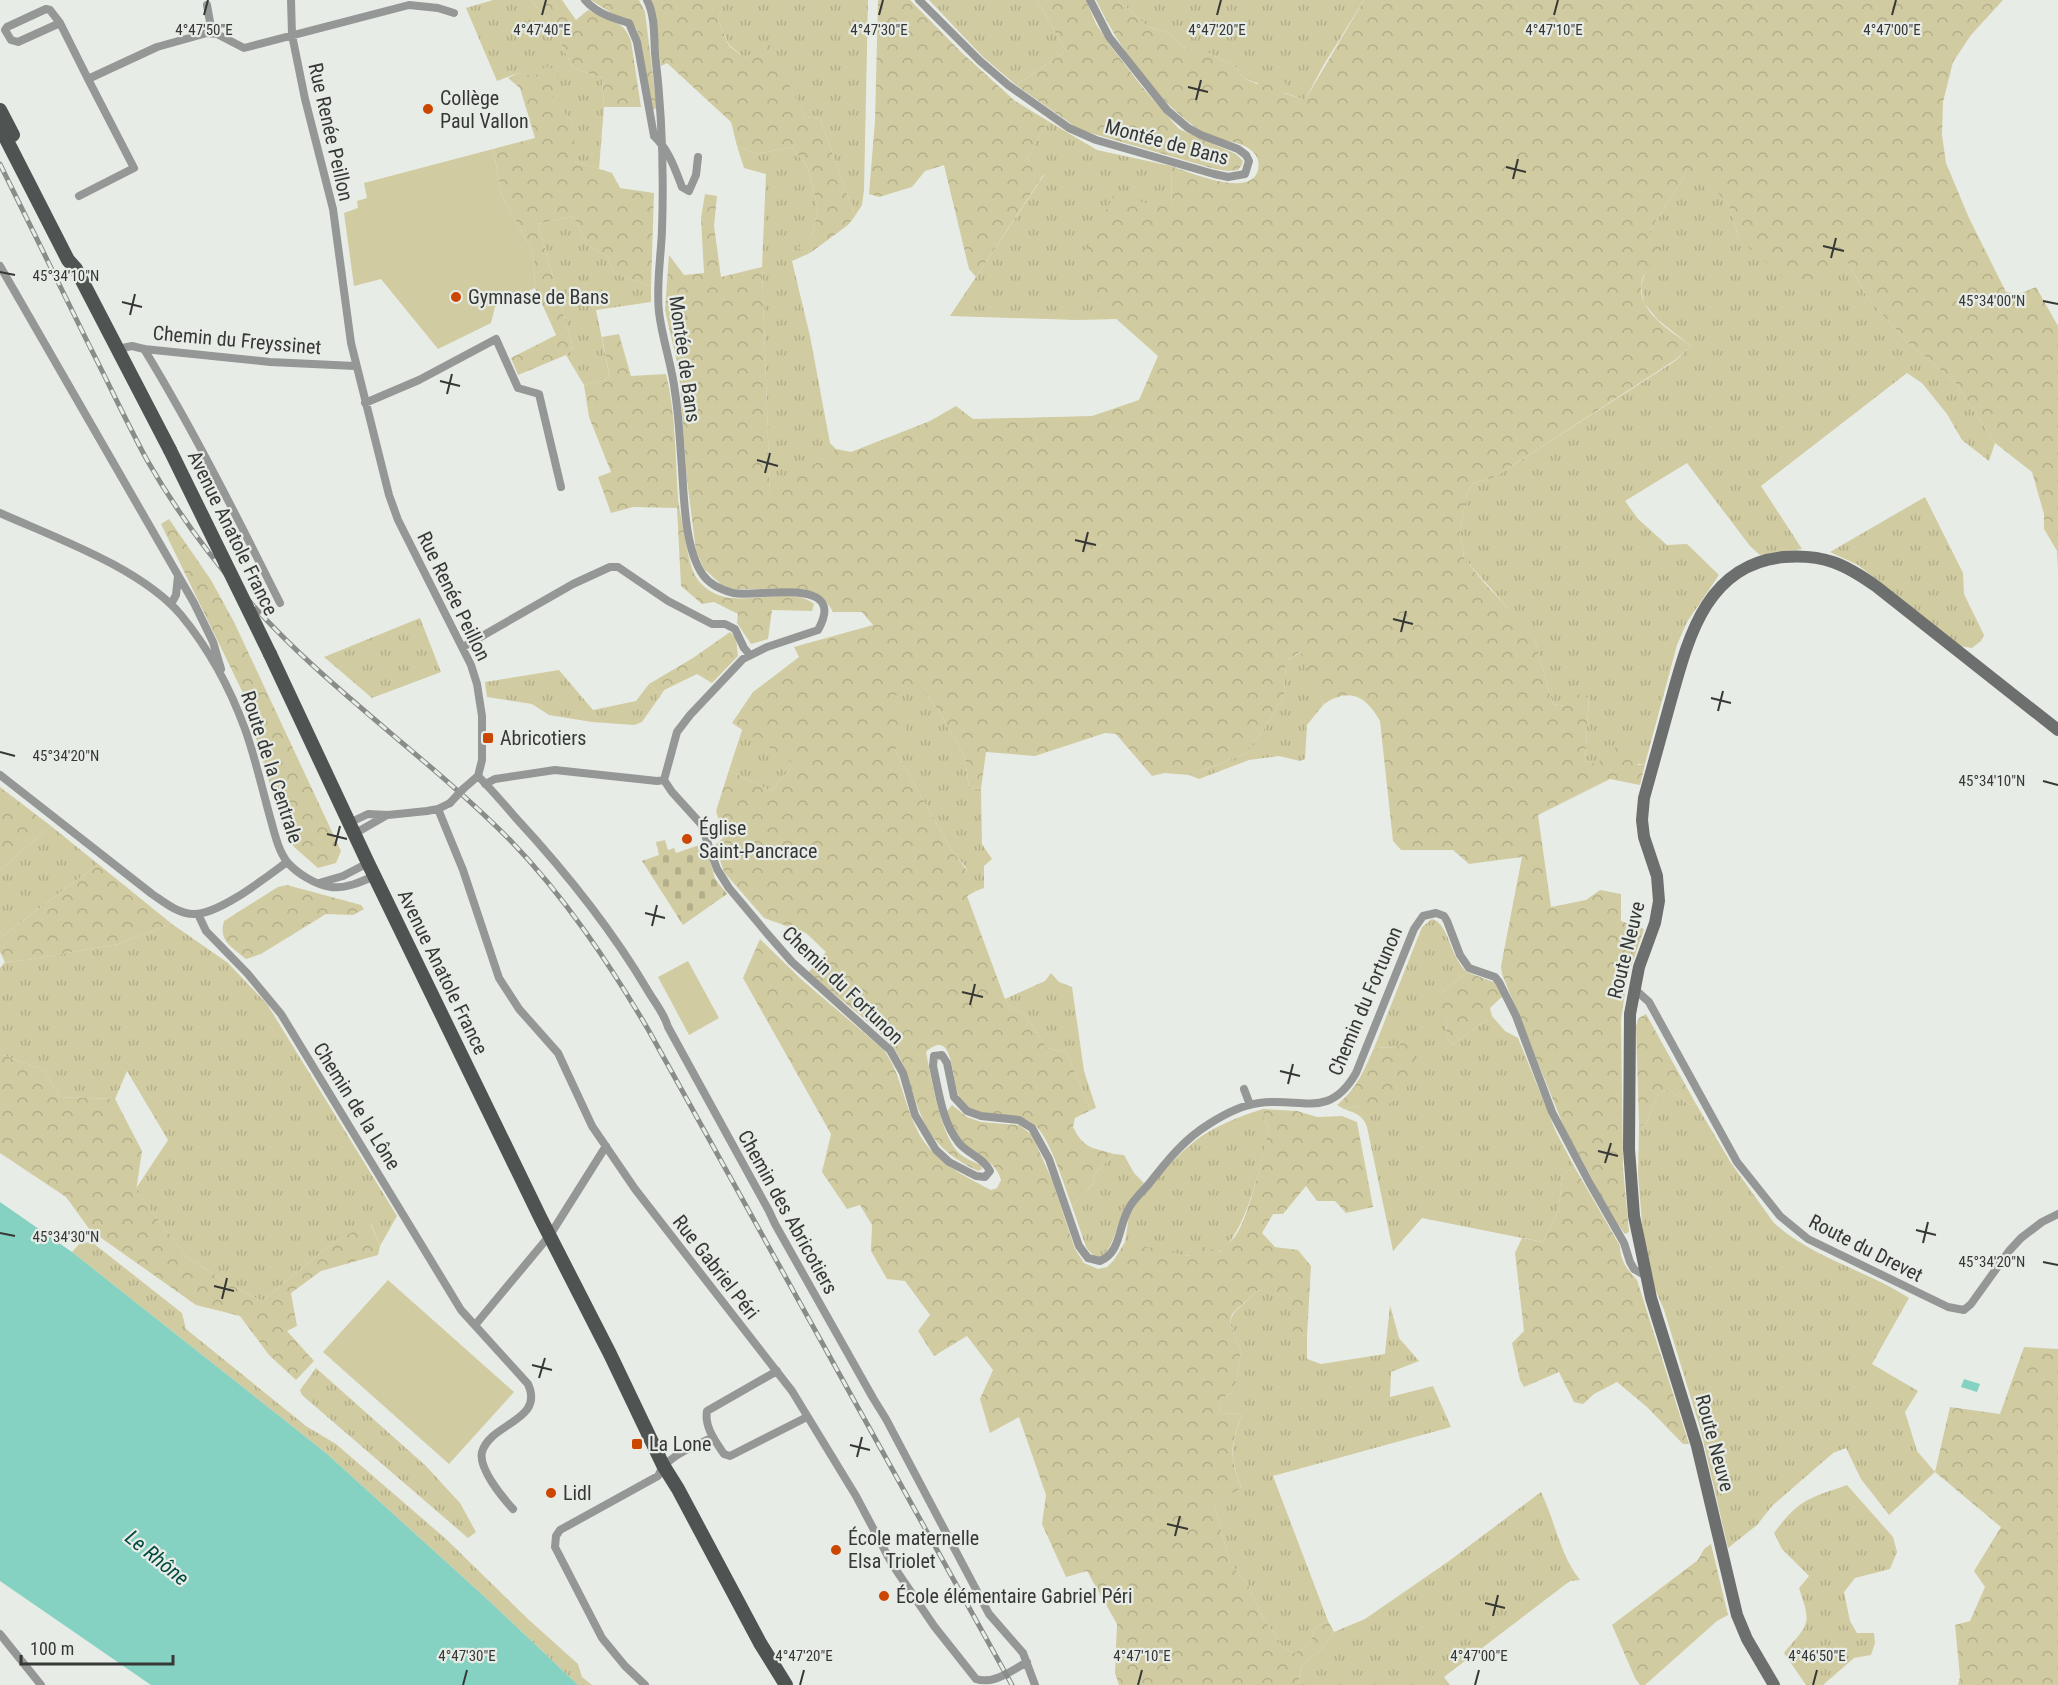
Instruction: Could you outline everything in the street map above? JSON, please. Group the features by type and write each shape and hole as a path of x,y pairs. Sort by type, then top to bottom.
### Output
{"main road":[{"name":"Avenue Anatole France","path":"0,110 6,134 68,260 76,269 170,450 270,654 374,876 663,1465 678,1488 760,1643 786,1685"}],"street":[{"path":"585,0 592,9 628,23 637,42 654,136 661,142 673,163 682,187 686,190 691,189 694,183 698,157"},
{"name":"Montée de Bans","path":"647,0 659,85 662,230 658,286 659,312 675,391 690,542 695,561 703,576 717,588 736,593 803,593 819,599 824,603 826,609 818,630 750,655"},
{"name":"Montée de Bans","path":"919,0 980,62 1008,86 1082,135 1228,177 1245,174 1249,161 1246,155 1238,149 1188,128 1167,110 1109,37 1090,0"},
{"path":"207,5 212,33"},
{"name":"Rue Renée Peillon","path":"291,5 292,35 305,99 333,209 355,366 393,508 471,665 480,701 482,755 478,776"},
{"path":"88,79 157,47 212,33 244,48 408,5 438,8 454,13"},
{"path":"60,23 18,42 10,40 5,30 46,9 53,11 60,23 134,168 79,195"},
{"path":"0,266 194,603 213,642 224,678"},
{"path":"365,404 419,380 496,339 518,388 539,394 561,487"},
{"name":"Chemin du Freyssinet","path":"118,349 132,346 270,362 355,366"},
{"path":"144,349 173,396 220,483 280,603"},
{"name":"Route de la Centrale","path":"0,513 106,561 171,604 182,616 224,678 247,733 273,829 287,862 318,884"},
{"name":"Route Neuve","path":"1774,1685 1747,1639 1737,1615 1697,1446 1646,1276 1634,1216 1629,1149 1629,1032 1639,967 1655,923 1659,901 1656,876 1644,837 1642,820 1644,798 1685,649 1698,616 1716,591 1736,574 1755,564 1775,558 1802,556 1828,560 1852,569 2058,730"},
{"path":"463,647 573,584 610,567 618,567 668,602 712,624 725,624 735,629 750,655 743,659 697,706 677,732 664,780 555,770 500,778 485,784"},
{"path":"171,604 177,588 178,575"},
{"path":"182,616 194,603"},
{"path":"0,775 152,894 174,908 192,914 207,913 222,906 287,862"},
{"path":"352,828 388,815 438,809 450,802 478,776"},
{"name":"Chemin des Abricotiers","path":"478,776 529,831 581,895 656,1001 672,1035 775,1224 886,1419 989,1614 1019,1648 1035,1685"},
{"name":"Chemin du Fortunon","path":"664,780 701,824 717,869 750,914 792,962 891,1050 903,1073 915,1114 936,1150 949,1162 976,1176 985,1177 990,1171 987,1164 969,1153 950,1127 933,1066 934,1056 938,1054 942,1055 947,1063 954,1096 967,1111 981,1116 1019,1120 1032,1128 1052,1169 1075,1238 1083,1254 1088,1258 1100,1261 1111,1253 1128,1209 1181,1144 1209,1123 1258,1103 1322,1103 1345,1090 1356,1072 1414,929 1426,914 1440,914 1447,921 1460,955 1468,968 1495,977 1499,982 1516,1016 1552,1112 1588,1182 1624,1243 1630,1262 1635,1269 1646,1276"},
{"name":"Rue Gabriel Péri","path":"438,809 463,870 499,978 519,1009 558,1053 592,1126 636,1189 792,1391 856,1496 892,1564 971,1680 990,1681 1027,1662"},
{"path":"318,884 350,873 368,863"},
{"path":"318,884 332,888 346,886 374,876"},
{"name":"Chemin de la Lône","path":"198,914 206,931 247,973 281,1014 461,1310 528,1384 531,1392 528,1409 522,1416 488,1439 482,1453 486,1470 513,1509"},
{"name":"Route du Drevet","path":"1634,992 1639,993 1649,1002 1737,1162 1780,1216 1808,1239 1958,1311 1964,1310 1971,1304 2021,1238 2042,1222 2058,1214"},
{"path":"1244,1089 1250,1106"},
{"path":"476,1324 550,1235 606,1146"},
{"path":"777,1371 706,1411 705,1416 713,1437 724,1454 730,1456 807,1418"},
{"path":"645,1685 625,1666 602,1638 554,1542 560,1530 658,1476 663,1465 670,1459 713,1437"},
{"path":"0,1634 41,1685"}],"green space":[{"path":"493,0 531,0 551,23 573,68 602,78 604,107 599,169 574,161 574,125 535,77 518,73 497,81 466,8"},
{"path":"531,0 562,0 576,20 588,10 620,25 631,41 641,107 604,107 602,78 573,68 551,23"},
{"path":"591,0 639,0 645,12 657,108 653,110 637,30 629,19 616,16"},
{"path":"652,0 724,0 718,20 729,46 745,58 769,43 805,117 820,119 855,216 848,225 810,253 798,248 812,235 818,209 808,168 792,147 757,154 737,146 731,122 667,63 661,66"},
{"path":"724,0 868,0 864,190 862,205 855,216 820,119 805,117 769,44 745,58 729,45 718,20"},
{"path":"878,0 910,0 960,51 1015,101 1048,121 1027,159 1044,174 976,277 969,269 944,165 925,171 912,187 879,197 869,194 875,121"},
{"path":"929,0 1037,0 1066,51 1016,85 983,57"},
{"path":"1037,0 1086,0 1096,24 1109,44 1179,129 1236,154 1243,161 1238,170 1215,169 1080,130 1016,85 1066,51"},
{"path":"1096,0 1118,0 1148,27 1169,33 1184,47 1196,52 1207,52 1237,68 1243,78 1257,84 1270,75 1286,83 1284,93 1305,100 1364,0 2003,0 1971,35 1953,62 1943,102 1942,135 1946,163 1969,218 2006,292 2019,294 2036,287 2058,326 2058,572 2057,551 2044,529 2044,514 2032,472 1995,443 1955,382 1906,341 1868,298 1848,263 1807,298 1739,239 1729,206 1702,174 1686,174 1649,232 1663,243 1647,269 1641,286 1645,305 1651,313 1666,328 1691,346 1675,360 1493,478 1473,483 1467,494 1460,529 1464,558 1534,638 1553,704 1565,706 1574,694 1589,696 1585,761 1596,764 1623,741 1638,765 1645,764 1640,785 1610,779 1538,815 1551,907 1586,900 1600,890 1621,894 1621,921 1644,929 1627,979 1621,1020 1623,1168 1629,1232 1625,1234 1615,1221 1564,1127 1502,974 1501,966 1522,857 1469,864 1453,850 1401,850 1393,841 1380,721 1369,705 1356,697 1342,696 1324,704 1300,652 1286,661 1284,695 1267,725 1245,754 1189,775 1164,773 1152,776 1116,734 1105,733 1035,756 986,752 981,789 969,788 965,758 939,711 925,693 902,687 892,702 907,727 895,750 953,853 972,880 976,891 967,896 1005,999 1012,1009 1025,1015 1047,1048 1066,1052 1091,1110 1075,1118 1073,1127 1085,1143 1114,1154 1095,1173 1093,1184 1072,1206 1052,1152 1042,1133 1027,1120 977,1112 969,1107 961,1100 958,1093 947,1051 943,1046 936,1046 926,1052 934,1091 947,1135 962,1156 981,1165 982,1169 978,1171 952,1156 942,1147 921,1116 904,1066 892,1046 862,1017 808,973 826,952 806,933 764,918 724,872 715,845 724,837 716,811 729,770 771,791 794,764 732,723 753,692 799,657 794,647 873,625 862,612 833,612 826,602 802,591 730,589 704,569 696,551 687,480 679,371 665,310 669,255 684,275 704,273 701,218 705,194 717,196 714,226 721,277 762,267 770,495 836,449 851,452 930,421 956,406 973,419 1092,416 1139,400 1158,356 1096,301 1084,256 1113,196 1172,208 1171,166 1205,178 1232,183 1244,182 1253,178 1258,170 1258,159 1243,145 1204,133 1171,107 1128,56"},
{"path":"1118,0 1364,0 1305,100 1243,78 1237,68 1207,52 1196,52 1184,47 1169,33 1148,27"},
{"path":"546,66 559,71 552,97 574,125 574,161 612,173 620,188 654,193 651,286 614,273 608,257 587,245 573,216 538,224 573,348 566,355 518,375 511,358 556,335 535,288 533,252 502,196 493,149 535,138 520,88 508,78 518,73 535,76"},
{"path":"1048,121 1097,150 1171,166 1172,208 1096,301 1117,319 950,316 1044,175 1027,159"},
{"path":"737,146 757,154 792,147 808,168 818,209 812,235 799,248 810,253 792,261 810,336 830,443 836,449 770,496 762,267 766,174 744,168"},
{"path":"493,149 502,196 533,252 535,288 495,307 491,323 438,349 381,279 354,286 344,213 358,208 357,201 367,198 364,183"},
{"path":"1702,173 1729,206 1739,239 1848,263 1868,298 1906,341 1955,382 1995,443 1989,461 1962,440 1947,414 1922,383 1907,373 1761,486 1802,549 1760,555 1750,546 1687,463 1625,501 1638,519 1667,545 1687,544 1719,575 1687,622 1677,645 1645,764 1595,764 1585,761 1589,697 1565,706 1553,704 1534,638 1464,558 1460,529 1467,494 1473,483 1493,478 1675,361 1691,346 1658,320 1644,303 1641,286 1649,232 1686,174"},
{"path":"573,216 587,245 608,257 614,273 651,286 651,302 596,310 610,378 584,385 566,355 573,348 538,224"},
{"path":"619,334 631,376 666,374 673,420 679,507 690,563 699,581 709,590 725,597 785,596 806,599 814,604 812,611 772,610 768,639 751,644 737,623 738,614 714,602 702,604 681,586 677,508 633,507 611,513 598,477 611,472 589,417 584,385 610,378 602,337"},
{"path":"1925,497 1963,573 1964,594 1984,635 1981,641 1972,648 1960,646 1858,565 1830,552"},
{"path":"169,519 211,580 234,622 341,851 336,863 318,868 294,847 284,832 242,691 161,524"},
{"path":"420,618 441,672 372,698 324,657"},
{"path":"730,632 736,638 738,656 712,683 697,674 658,693 649,684 693,658"},
{"path":"887,644 939,711 965,758 969,788 981,789 982,844 992,859 984,866 984,888 976,891 965,866 953,853 895,750 794,764 771,791 729,770 742,730 757,699"},
{"path":"1301,652 1324,704 1307,725 1305,759 1300,761 1279,756 1249,760 1199,779 1189,775 1245,754 1267,725 1284,695 1286,661"},
{"path":"559,670 593,710 636,701 649,684 658,693 665,689 642,722 634,725 592,722 549,715 532,704 487,697 485,682"},
{"path":"0,787 51,826 0,870"},
{"path":"51,826 98,864 0,938 0,870"},
{"path":"665,840 668,850 674,848 676,853 705,843 715,879 727,894 683,925 642,861 659,855 656,842"},
{"path":"98,864 172,924 118,944 5,962 0,952 0,938"},
{"path":"287,885 361,905 364,909 353,915 326,914 261,954 246,959 225,939 224,921 278,887"},
{"path":"1432,919 1442,927 1461,966 1467,972 1439,995 1447,1018 1446,1035 1452,1045 1492,1016 1505,1031 1518,1038 1556,1132 1575,1168 1563,1174 1558,1212 1543,1242 1422,1218 1393,1251 1367,1127 1361,1117 1344,1109 1397,1098 1418,1071 1404,1038 1398,1047 1374,1048 1422,927"},
{"path":"172,924 228,963 267,1004 397,1216 380,1246 371,1224 334,1242 262,1301 227,1283 186,1256 135,1190 168,1140 127,1071 115,1099 60,1097 44,1070 0,1054 0,968 5,962 118,944"},
{"path":"760,939 802,980 883,1049 897,1075 919,1134 935,1155 945,1163 991,1190 997,1188 1001,1180 996,1169 958,1135 947,1111 952,1105 967,1117 981,1122 1019,1125 1032,1135 1052,1180 1075,1249 1084,1263 1098,1269 1107,1267 1114,1260 1125,1242 1188,1256 1201,1246 1219,1252 1236,1235 1241,1226 1256,1182 1269,1126 1264,1121 1263,1109 1297,1111 1317,1117 1342,1116 1357,1122 1373,1207 1346,1213 1335,1201 1317,1201 1306,1186 1283,1214 1273,1214 1262,1233 1275,1247 1298,1250 1311,1266 1307,1336 1288,1328 1292,1299 1258,1290 1232,1314 1230,1323 1241,1351 1235,1391 1221,1399 1219,1413 1242,1414 1232,1451 1241,1488 1214,1504 1230,1563 1247,1583 1263,1618 1284,1648 1294,1653 1310,1644 1315,1627 1328,1621 1334,1632 1323,1648 1301,1666 1298,1685 1119,1685 1115,1673 1117,1624 1087,1571 1066,1577 1042,1524 1046,1495 1019,1417 990,1433 980,1399 993,1370 967,1336 934,1356 918,1331 930,1315 905,1281 887,1279 871,1251 872,1225 860,1205 847,1209 822,1172 831,1134 743,978"},
{"path":"688,961 719,1018 689,1035 658,977"},
{"path":"1467,972 1496,983 1504,995 1490,1008 1492,1016 1452,1045 1446,1035 1447,1018 1436,1010 1439,995"},
{"path":"1051,973 1059,982 1072,987 1084,1071 1096,1108 1091,1110 1066,1052 1047,1048 1025,1015 1012,1009 1005,999 1045,981"},
{"path":"1646,1014 1696,1104 1690,1105 1668,1089 1658,1094 1646,1124 1639,1126 1636,1026 1639,1018"},
{"path":"1408,1032 1419,1071 1397,1099 1370,1115 1358,1106 1344,1109 1337,1105 1355,1085 1374,1048 1398,1047"},
{"path":"0,1054 44,1070 60,1097 115,1099 142,1151 136,1191 186,1256 227,1283 262,1301 334,1242 370,1223 380,1246 378,1255 321,1271 291,1293 297,1326 287,1331 314,1361 296,1380 269,1355 240,1316 196,1305 90,1230 66,1197 0,1153"},
{"path":"1668,1089 1690,1105 1696,1104 1731,1163 1774,1223 1805,1246 1909,1298 1872,1364 1918,1391 1905,1412 1917,1451 1935,1472 1889,1515 1861,1479 1846,1448 1833,1453 1772,1506 1757,1525 1728,1548 1701,1431 1664,1310 1651,1279 1643,1234 1638,1174 1639,1126 1646,1124 1658,1094"},
{"path":"1263,1109 1264,1121 1269,1126 1258,1175 1244,1215 1227,1245 1217,1252 1194,1256 1171,1254 1125,1242 1129,1216 1135,1206 1178,1156 1195,1141 1219,1126"},
{"path":"1114,1154 1124,1155 1134,1173 1144,1183 1124,1209 1106,1252 1100,1256 1094,1255 1086,1247 1072,1206 1093,1184 1095,1173"},
{"path":"1575,1168 1620,1246 1625,1264 1637,1280 1689,1444 1683,1444 1647,1407 1617,1382 1594,1394 1583,1404 1574,1402 1559,1372 1524,1387 1520,1380 1512,1343 1524,1331 1515,1253 1522,1238 1543,1242 1558,1212 1563,1174"},
{"path":"81,1242 93,1243 182,1313 186,1329 306,1426 336,1444 446,1539 578,1664 582,1677 592,1685 578,1685 326,1453 72,1252"},
{"path":"388,1280 514,1392 449,1464 323,1352"},
{"path":"1258,1290 1293,1299 1301,1335 1307,1336 1307,1359 1321,1364 1385,1354 1390,1305 1399,1338 1419,1361 1391,1372 1390,1397 1433,1386 1451,1427 1273,1476 1328,1621 1315,1627 1310,1644 1294,1653 1284,1648 1263,1618 1247,1583 1230,1563 1214,1504 1241,1487 1233,1451 1242,1414 1219,1413 1221,1399 1235,1391 1241,1351 1230,1323 1233,1314"},
{"path":"2024,1347 2058,1349 2058,1685 1958,1685 1960,1677 1955,1625 1970,1621 1985,1587 1974,1571 2001,1527 1935,1472 1950,1407 2000,1414"},
{"path":"316,1368 426,1466 460,1503 476,1532 468,1538 302,1395 300,1390"},
{"path":"1847,1485 1893,1537 1897,1552 1890,1569 1855,1578 1844,1592 1850,1621 1857,1633 1874,1633 1875,1643 1871,1655 1854,1658 1823,1685 1806,1685 1784,1653 1806,1624 1806,1610 1799,1588 1809,1576 1782,1549 1774,1533 1790,1513 1805,1502"},
{"path":"1541,1492 1567,1560 1580,1580 1570,1581 1444,1677 1450,1685 1298,1685 1301,1666 1323,1648 1334,1632 1365,1619 1449,1561"},
{"path":"1711,1544 1728,1615 1717,1621 1645,1685 1640,1685 1612,1625 1698,1560 1704,1549"}],"water":[{"name":"Le Rhône","path":"0,1202 72,1252 326,1453 578,1685 151,1685 0,1581"},
{"path":"1964,1379 1980,1384 1977,1392 1961,1387"}],"railway":[{"path":"0,164 132,432 168,495 204,546 243,594 306,659 444,778 510,840 568,908 618,980 649,1031 1012,1685"}],"place":[{"name":"Collège Paul Vallon","path":"428,109"},
{"name":"Gymnase de Bans","path":"456,297"},
{"name":"Abricotiers","path":"488,738"},
{"name":"Église Saint-Pancrace","path":"687,839"},
{"name":"La Lone","path":"637,1444"},
{"name":"Lidl","path":"551,1493"},
{"name":"École maternelle Elsa Triolet","path":"836,1550"},
{"name":"École élémentaire Gabriel Péri","path":"884,1596"}]}
